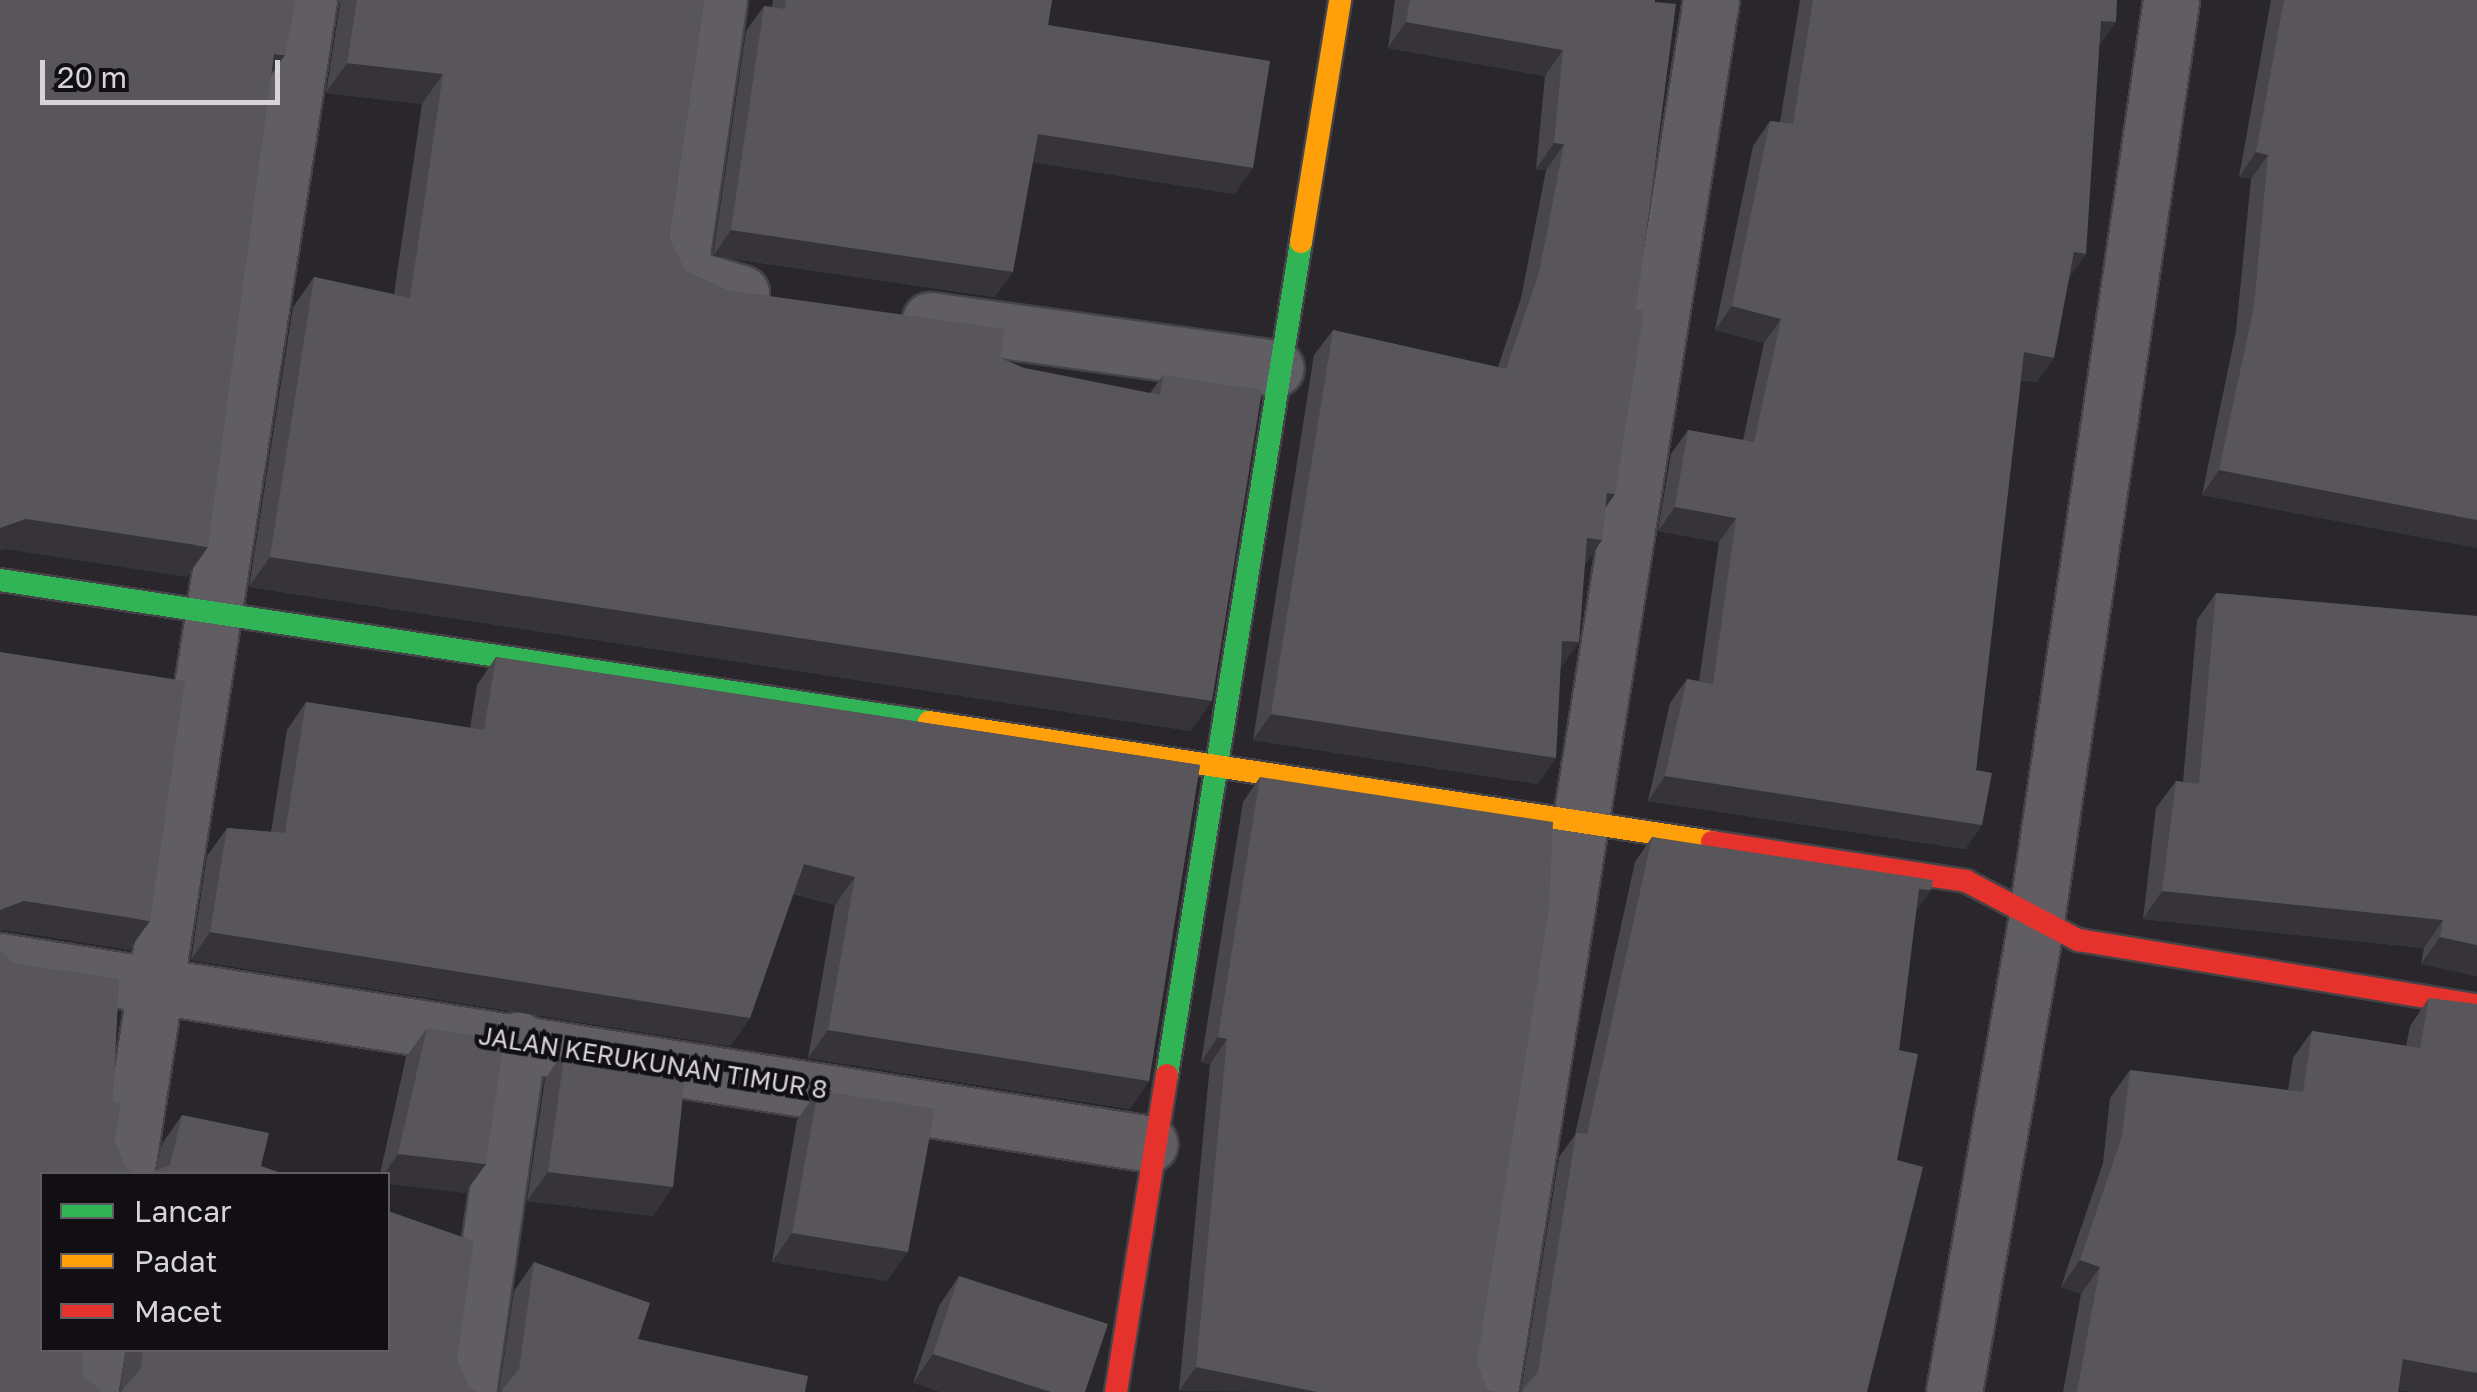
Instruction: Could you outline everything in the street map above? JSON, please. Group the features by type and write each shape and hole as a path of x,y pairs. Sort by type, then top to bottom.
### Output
{"street":[{"path":"126,1172 310,0"},
{"path":"719,0 680,274 709,289 788,300"},
{"path":"1116,1392 1150,1144 1220,762 1276,368 1340,0"},
{"path":"1490,1392 1585,822 1711,0"},
{"path":"1954,1392 2036,920 2171,0"},
{"path":"885,314 1276,368"},
{"path":"0,580 1220,762 1966,882 2078,940 2477,1005"},
{"name":"JALAN KERUKUNAN TIMUR 8","path":"0,961 519,1040 1150,1144"},
{"path":"468,1392 519,1040"},
{"path":"90,1392 97,1352"}],"building":[{"path":"0,0 296,0 285,55 274,54 208,547 26,519 0,528"},
{"path":"357,0 704,0 669,239 685,271 726,290 1005,329 1000,358 1024,368 1160,395 1163,375 1262,390 1212,701 270,557 314,277 410,298 443,74 347,63"},
{"path":"786,0 1052,0 1048,25 1270,61 1253,168 1038,134 1013,272 731,230 764,6 785,9"},
{"path":"1410,0 1655,0 1676,4 1636,310 1644,311 1615,494 1607,493 1602,540 1587,538 1579,642 1562,641 1556,758 1271,714 1333,330 1506,369 1539,273 1564,144 1554,143 1563,50 1406,22"},
{"path":"1813,0 2117,0 2116,22 2101,21 2086,254 2074,252 2054,358 2024,352 1976,770 1992,773 1982,825 1665,776 1687,679 1713,684 1736,518 1675,507 1688,430 1754,442 1781,319 1732,306 1770,121 1793,124"},
{"path":"2284,0 2477,0 2477,520 2219,470 2254,306 2268,155 2256,152"},
{"path":"2216,593 2477,616 2477,945 2440,937 2443,920 2162,891 2176,781 2199,784"},
{"path":"0,652 185,681 150,921 24,901 0,910"},
{"path":"496,657 1200,765 1149,1081 828,1030 855,877 804,864 750,1018 210,932 227,828 285,833 306,702 484,730"},
{"path":"1260,777 1553,822 1549,909 1477,1362 1487,1391 1494,1392 1317,1392 1196,1367 1227,1039 1218,1037"},
{"path":"1652,837 1933,880 1931,890 1919,889 1899,1050 1918,1054 1897,1160 1923,1167 1867,1392 1521,1392 1538,1372 1576,1133 1587,1134"},
{"path":"0,951 14,963 119,979 113,1101 121,1103 115,1141 126,1169 134,1172 40,1172 40,1352 83,1352 81,1373 102,1392 0,1392"},
{"path":"2429,998 2477,1004 2477,1373 2403,1359 2398,1392 2077,1392 2100,1267 2080,1260 2122,1136 2130,1070 2303,1092 2312,1031 2420,1048"},
{"path":"427,1028 504,1040 486,1164 398,1154"},
{"path":"565,1050 686,1069 673,1187 548,1172"},
{"path":"818,1090 935,1109 908,1252 792,1233"},
{"path":"182,1115 269,1133 261,1166 278,1172 151,1172 170,1165"},
{"path":"390,1212 474,1241 457,1360 468,1387 479,1392 121,1392 141,1368 143,1352 390,1352"},
{"path":"534,1262 650,1303 638,1339 808,1376 805,1392 501,1392 519,1369"},
{"path":"959,1276 1108,1324 1085,1392 1051,1392 933,1354"}],"traffic: fast":[{"path":"1167,1075 1301,242"},
{"path":"0,580 929,722"}],"traffic: slow":[{"path":"1301,242 1340,0"},
{"path":"929,722 1712,842"}],"traffic: jam":[{"path":"1712,842 1966,881 2078,940 2477,1005"},
{"path":"1116,1392 1167,1075"}]}
